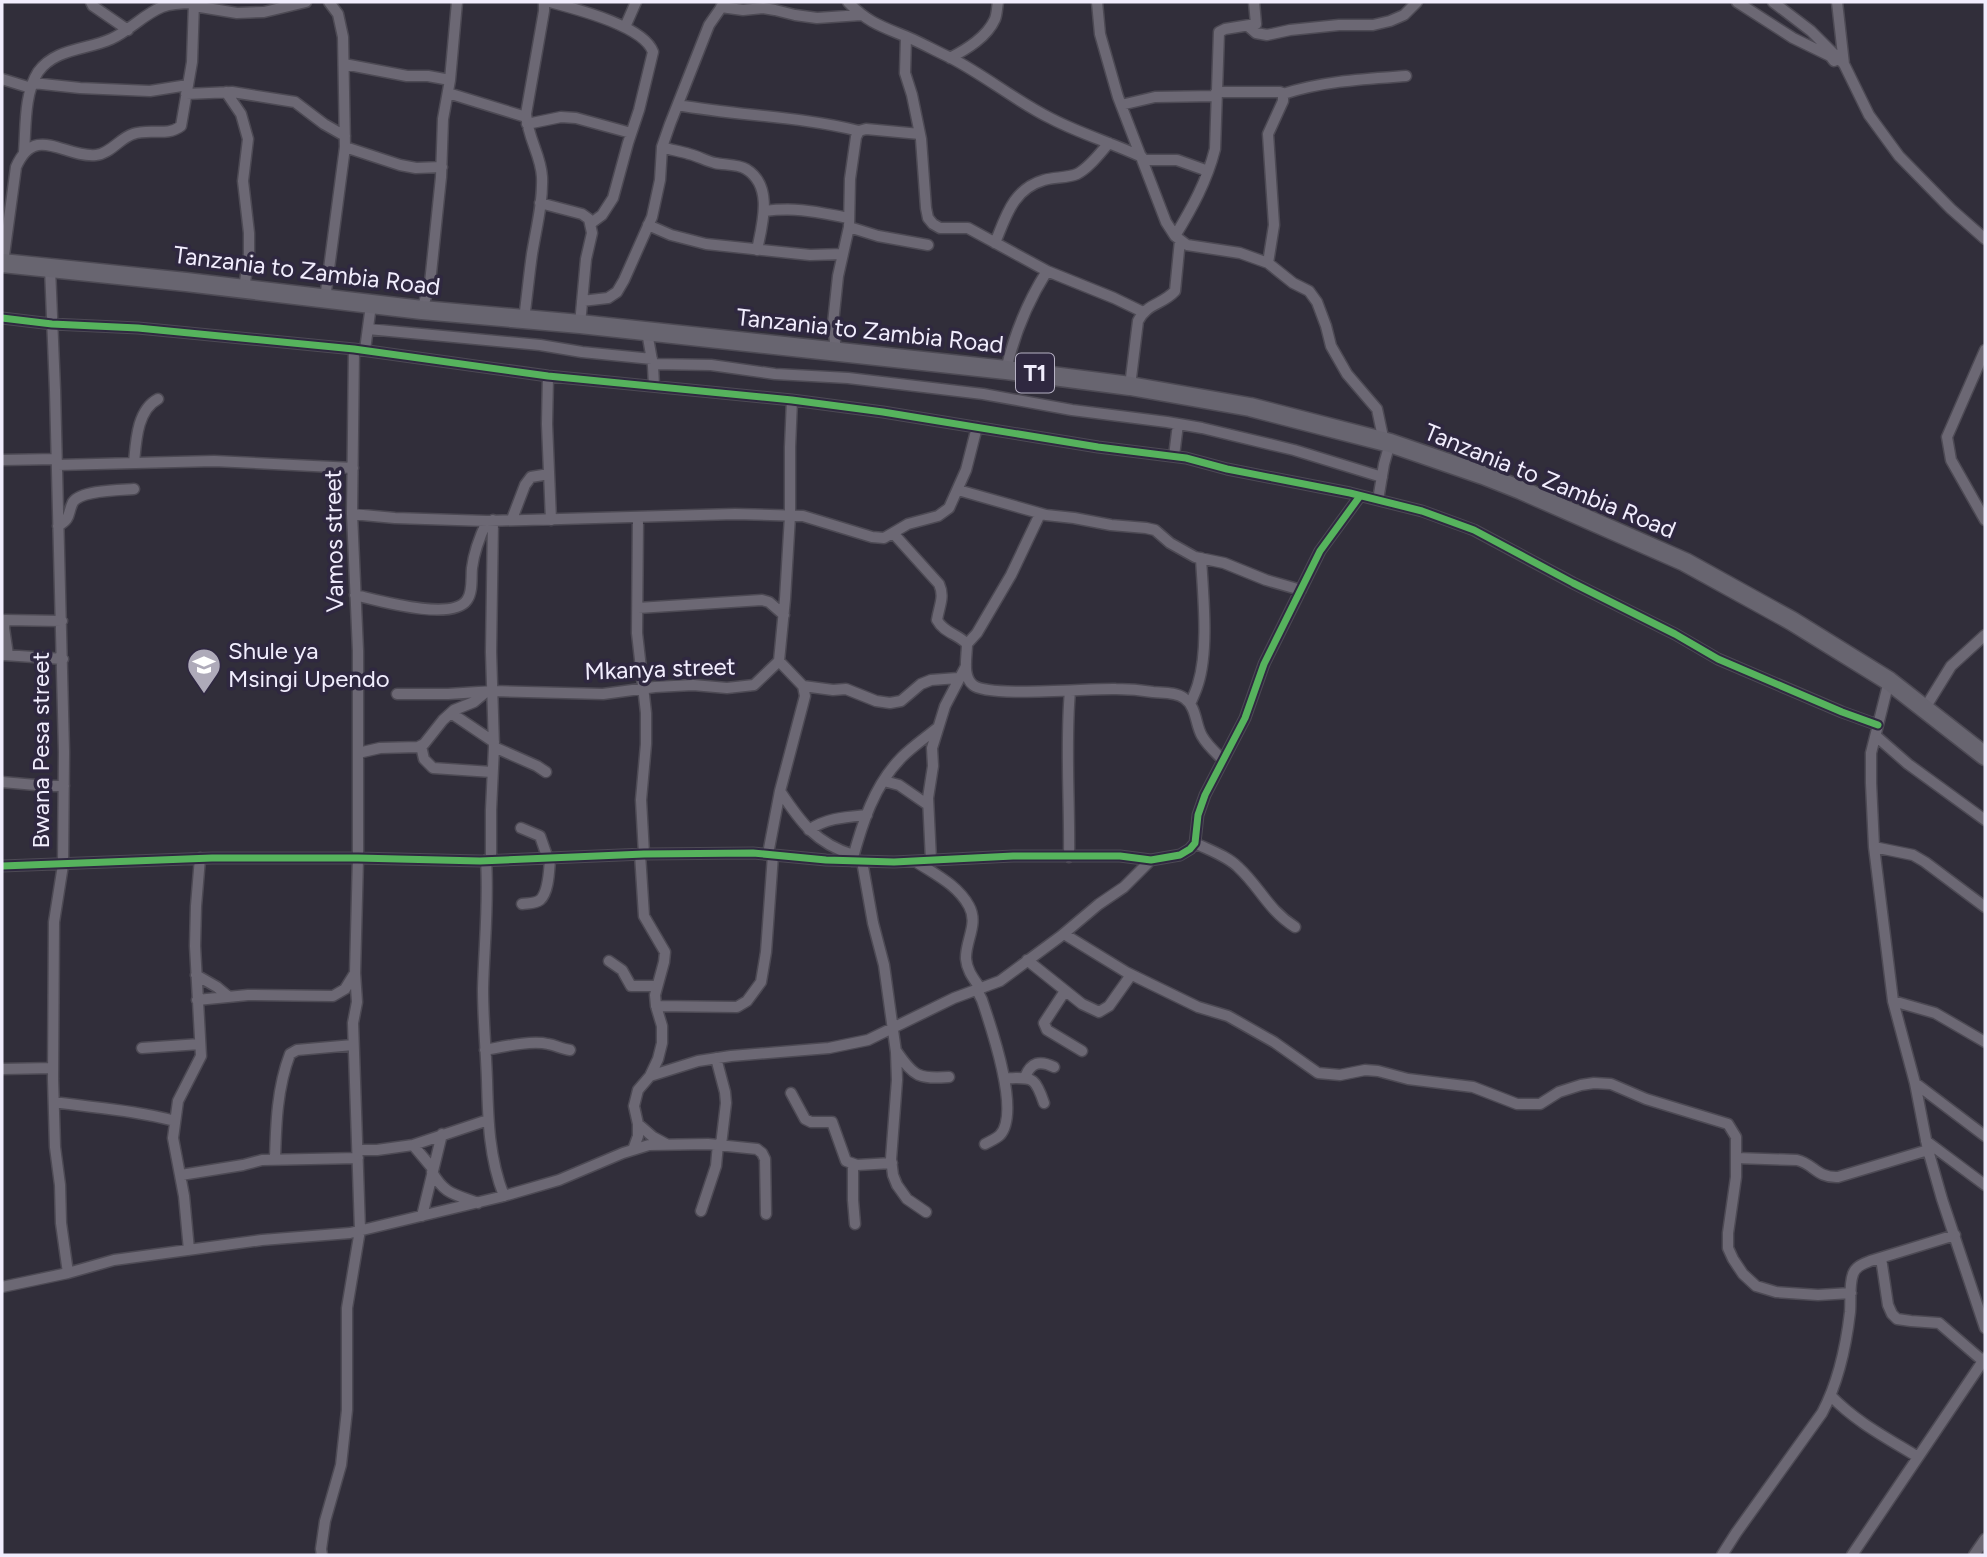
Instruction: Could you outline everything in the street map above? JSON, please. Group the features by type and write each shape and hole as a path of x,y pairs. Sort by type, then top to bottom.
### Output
{"highway":[{"name":"Tanzania to Zambia Road","path":"2,263 371,305 580,324 1006,370 1130,386 1250,407 1387,443 1521,490 1685,562 1792,621 1889,681 1985,756"}],"street":[{"path":"91,2 128,30"},
{"path":"2,263 16,167 24,152 32,86 38,72 49,61 62,53 96,45 128,30 160,8 175,4 194,3 237,13 264,12 306,2"},
{"path":"325,299 345,142 343,37 339,17 329,2"},
{"path":"339,17 342,2"},
{"path":"422,310 430,283 442,167 443,119 450,80 457,2"},
{"path":"524,319 542,179 540,162 532,144 527,120 544,2"},
{"path":"550,2 590,13 630,29 645,39 653,52 613,198 603,215 590,224"},
{"path":"583,2 590,13"},
{"path":"625,27 636,2"},
{"path":"848,2 872,23 981,74 1050,119 1142,158 1177,160 1208,171"},
{"path":"950,58 968,48 984,34 996,18 998,2"},
{"path":"1097,2 1100,34 1121,105 1166,222 1177,238 1187,245 1240,253 1268,263 1293,283 1309,291 1317,302 1331,346 1348,374 1377,409 1387,443 1378,500"},
{"path":"1130,386 1138,321 1143,312 1170,297 1175,291 1177,238 1195,204 1215,149 1219,32 1256,24 1254,2"},
{"path":"1248,26 1256,33 1267,35 1339,25 1373,25 1390,22 1405,15 1417,2"},
{"path":"1737,2 1793,38 1829,57 1850,76"},
{"path":"1773,2 1811,31 1844,64 1869,115 1899,156 1985,239"},
{"path":"1837,2 1844,64"},
{"path":"24,152 34,145 44,145 93,156 103,154 132,134 175,131 181,126 192,62 194,3"},
{"path":"582,301 608,298 617,292 624,280 648,225 657,192 662,147 709,25 723,4 743,10 763,8 817,18 861,15"},
{"path":"906,37 905,73 920,134 928,218 933,224 940,228 968,228 1047,271 1143,312"},
{"path":"344,64 386,73 450,80"},
{"path":"1121,105 1155,97 1283,94 1335,82 1406,76"},
{"path":"2,79 32,86 150,91 187,89 280,98 295,102 345,142 384,162 416,168 442,167"},
{"path":"226,92 241,114 248,139 243,181 249,254 244,289"},
{"path":"448,93 527,120 576,118 631,133"},
{"path":"1268,263 1274,225 1268,134 1283,101 1283,94"},
{"path":"678,105 817,122 859,131 866,129 920,134"},
{"path":"836,352 833,323 838,276 849,222 850,179 859,131"},
{"path":"995,243 1018,194 1040,181 1079,173 1109,143"},
{"path":"662,147 710,162 739,167 747,170 757,180 763,195 764,211 757,250"},
{"path":"540,203 582,214 589,219 592,233 586,259 580,324"},
{"path":"764,211 789,208 813,210 849,222 878,236 928,245"},
{"path":"648,225 671,235 706,244 810,255 843,254"},
{"name":"Bwana Pesa street","path":"50,268 62,621 64,786 63,865 54,922 54,1102 61,1223 68,1273"},
{"path":"1006,370 1029,303 1047,271"},
{"name":"Vamos street","path":"322,1555 325,1521 341,1465 347,1410 347,1308 360,1230 353,1045 357,1002 355,973 358,753 352,514 359,350 368,329 371,305"},
{"path":"2,318 52,324 138,328 359,350 548,376 792,400 883,412 1098,447 1174,456 1378,500 1474,530 1675,634 1717,659 1842,712 1877,731 1908,764 1985,820"},
{"path":"368,329 540,345 652,362 848,378 983,394 1072,410 1178,424 1294,450 1382,477"},
{"path":"647,332 654,386"},
{"path":"1985,350 1947,437 1951,460 1985,520"},
{"path":"548,376 551,520"},
{"path":"134,463 141,421 151,403 158,399"},
{"path":"656,1006 737,1007 756,991 761,982 766,952 770,855 780,791 806,696 803,685 779,661 790,516 789,447 792,400"},
{"path":"1174,456 1178,424"},
{"path":"352,514 395,518 490,520 735,514 803,516 872,537 884,538 908,524 938,516 949,509 966,470 977,428"},
{"path":"2,460 134,463 214,461 353,468"},
{"path":"512,519 525,485 531,477 549,474"},
{"path":"58,526 68,519 72,505 78,498 89,494 134,489"},
{"path":"958,490 1040,514 1111,525 1146,527 1155,530 1180,549 1201,558 1224,563 1266,580 1301,590"},
{"path":"2,866 200,858 489,860 642,854 770,855 915,861 1013,856 1119,856 1151,860 1180,855 1195,843 1205,795 1245,718 1264,664 1320,551 1360,496"},
{"path":"1040,514 1011,575 977,633 967,644 967,678 982,689 1116,689 1175,694 1185,698 1190,704 1200,734 1223,760"},
{"path":"634,1150 638,1136 634,1106 638,1090 650,1076 662,1043 662,1026 655,995 664,962 664,952 644,916 641,800 646,734 637,633 638,517"},
{"path":"355,595 412,609 436,610 462,604 467,601 472,566 480,538 490,520"},
{"path":"490,520 490,691 494,744 483,992 491,1150 504,1196"},
{"path":"893,533 939,584 942,600 937,620 941,628 967,644"},
{"path":"1190,704 1202,666 1201,558"},
{"path":"638,608 762,600 769,602 784,615"},
{"path":"62,621 5,620 4,628 5,655 63,659"},
{"path":"1925,708 1951,666 1985,635"},
{"name":"Mkanya street","path":"397,694 490,691 603,694 693,685 743,687 754,685 779,661"},
{"path":"931,860 928,805 933,766 932,748 958,678 967,664"},
{"path":"803,685 823,689 846,689 876,701 890,703 901,701 921,684 931,680 958,678"},
{"path":"1889,681 1871,753 1871,783 1874,847 1893,1001 1915,1083 1927,1146 1985,1328"},
{"path":"358,753 380,748 421,746 451,713 490,691"},
{"path":"1069,856 1070,797 1066,743 1070,691"},
{"path":"451,713 494,744 546,772"},
{"path":"926,1212 907,1199 897,1185 892,1163 896,1052 884,965 856,859 867,815 884,782 902,758 937,729"},
{"path":"421,746 424,759 433,768 492,772"},
{"path":"2,782 64,786"},
{"path":"884,782 898,785 928,805"},
{"path":"780,791 808,830 835,849 856,859"},
{"path":"808,830 832,819 867,815"},
{"path":"522,828 540,836 549,859 545,892 541,900 522,904"},
{"path":"1195,843 1237,866 1281,919 1295,927"},
{"path":"1874,847 1913,855 1985,906"},
{"path":"189,1250 181,1175 173,1138 178,1101 201,1056 196,975 196,906 200,858"},
{"path":"650,1076 716,1058 829,1048 868,1040 954,998 1000,981 1124,887 1151,860"},
{"path":"915,861 952,886 969,906 973,920 966,960 979,989 1004,1078 1006,1108 1004,1128 1000,1135 985,1143"},
{"path":"1064,934 1131,975 1198,1007 1228,1016 1274,1042 1318,1073 1340,1075 1365,1070 1378,1071 1408,1079 1473,1087 1517,1104 1540,1104 1559,1092 1581,1085 1611,1084 1646,1099 1728,1124 1736,1137 1736,1177 1728,1248 1743,1274 1756,1286 1776,1292 1818,1295 1851,1293"},
{"path":"1027,960 1082,1004 1094,1010 1102,1011 1114,1000 1131,975"},
{"path":"609,961 622,970 631,986 657,986"},
{"path":"197,1000 278,994 320,998 333,996 345,989 355,973"},
{"path":"196,975 218,987 229,997"},
{"path":"1065,991 1047,1016 1045,1027 1082,1051"},
{"path":"1893,1001 1935,1013 1985,1042"},
{"path":"485,1050 547,1043 570,1050"},
{"path":"142,1048 200,1045"},
{"path":"275,1159 279,1097 282,1076 290,1054 297,1050 353,1045"},
{"path":"896,1052 917,1076 949,1077"},
{"path":"701,1211 716,1166 726,1103 716,1058"},
{"path":"1025,1077 1032,1065 1038,1062 1054,1067"},
{"path":"2,1069 54,1068"},
{"path":"1004,1078 1025,1077 1035,1084 1044,1103"},
{"path":"1915,1083 1985,1136"},
{"path":"791,1093 805,1119 811,1122 832,1122 846,1161 853,1164 892,1163"},
{"path":"54,1102 130,1110 174,1121"},
{"path":"181,1175 275,1159 358,1154 413,1145 488,1120"},
{"path":"638,1124 666,1144"},
{"path":"422,1216 442,1134"},
{"path":"2,1287 114,1260 262,1240 350,1233 478,1203 559,1180 649,1145 719,1144 757,1149 765,1159 766,1214"},
{"path":"413,1145 442,1188 478,1203"},
{"path":"1736,1158 1803,1161 1823,1176 1838,1177 1927,1146"},
{"path":"1927,1146 1985,1185"},
{"path":"853,1164 855,1224"},
{"path":"1722,1555 1822,1413 1831,1396 1843,1360 1853,1273 1857,1267 1955,1235"},
{"path":"1852,1555 1984,1360 1939,1323 1897,1319 1888,1305 1881,1258"},
{"path":"1831,1396 1861,1423 1918,1457"},
{"path":"1974,1555 1985,1539"}],"cycle path":[{"path":"2,318 354,349 548,376 792,400 1186,458 1227,469 1350,493 1422,511 1474,530 1718,659 1878,725"},
{"path":"2,866 212,858 480,861 644,854 753,853 826,860 894,862 1013,856 1120,856 1151,860 1180,855 1195,843 1198,815 1205,795 1245,718 1264,664 1320,551 1360,496"}],"place":[{"name":"Shule ya Msingi Upendo","path":"204,695"}]}
